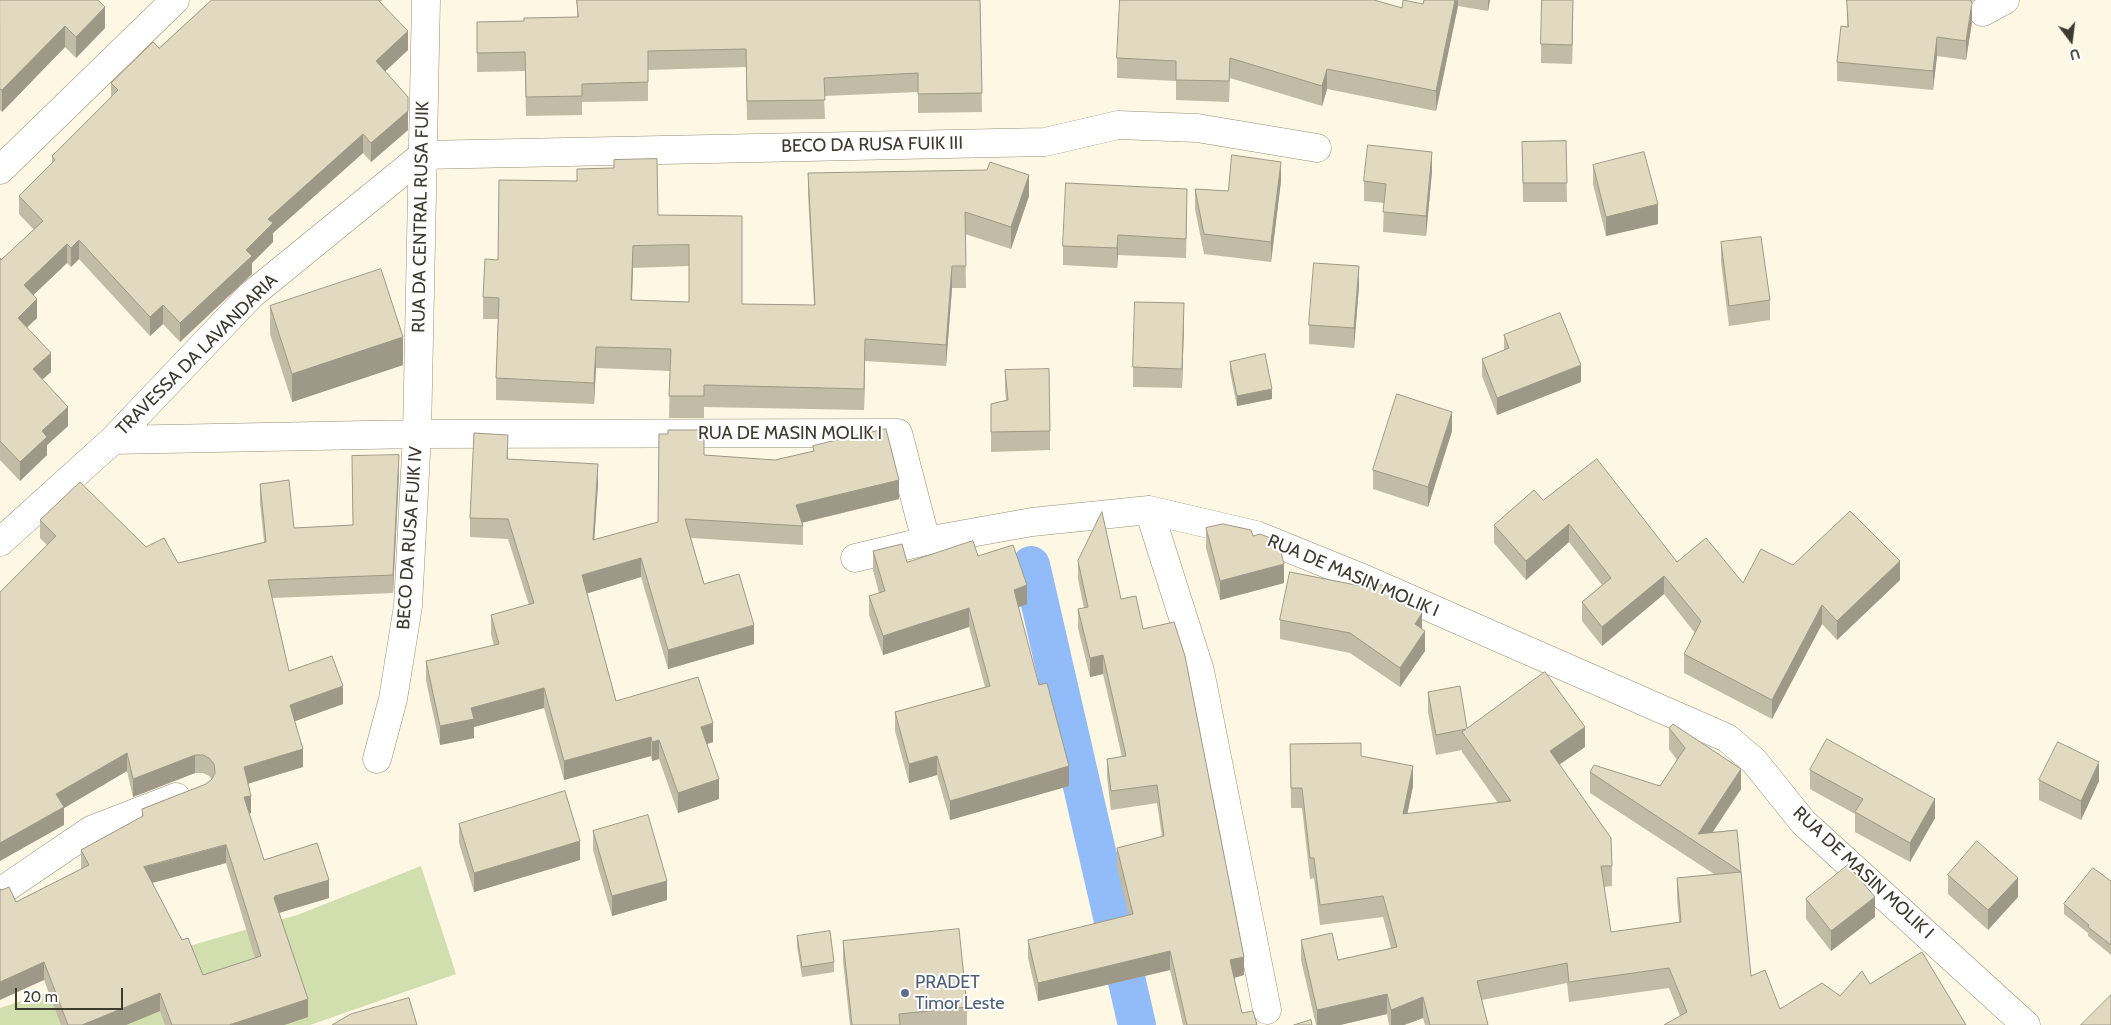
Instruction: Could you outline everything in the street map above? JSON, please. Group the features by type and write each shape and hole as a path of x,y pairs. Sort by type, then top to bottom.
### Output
{"street":[{"path":"0,170 175,0"},
{"name":"RUA DA CENTRAL RUSA FUIK","path":"417,434 426,0"},
{"name":"BECO DA RUSA FUIK III","path":"423,155 1045,142 1118,125 1197,128 1317,148"},
{"name":"TRAVESSA DA LAVANDARIA","path":"0,542 113,440 251,295 423,155"},
{"name":"RUA DE MASIN MOLIK I","path":"417,434 898,433 926,541 1032,522 1149,510 1256,536 1368,580 1727,738 1754,761 1803,822 2026,1025"},
{"path":"113,440 417,434"},
{"name":"BECO DA RUSA FUIK IV","path":"377,759 393,699 408,606 417,434"},
{"path":"1149,510 1200,671 1267,1010"},
{"path":"855,558 926,541"},
{"path":"0,892 90,830 200,788"}],"green space":[{"path":"421,866 456,974 310,1025 0,1025 0,1008 179,949 300,914"}],"building":[{"path":"0,0 98,0 105,7 76,37 65,26 2,90 0,89"},
{"path":"212,0 378,0 408,31 376,61 408,97 408,111 371,143 363,134 268,219 273,223 246,250 252,256 180,323 163,305 150,317 79,240 71,248 67,244 24,285 37,299 18,318 51,353 33,369 68,407 42,431 47,437 20,462 0,441 0,258 1,260 43,221 19,196 55,160 52,156 118,90 111,83 153,42 159,48"},
{"path":"577,0 980,0 982,93 918,94 918,73 824,78 825,100 747,101 746,49 648,51 648,82 582,84 582,96 526,97 525,52 477,53 477,22 524,21 524,18 578,17"},
{"path":"1120,0 1374,0 1402,8 1403,0 1423,4 1424,0 1455,0 1436,91 1327,69 1322,86 1230,58 1229,81 1176,80 1176,61 1117,58"},
{"path":"1542,0 1573,0 1572,45 1541,44"},
{"path":"1847,0 1970,0 1972,3 1966,41 1937,37 1933,71 1837,62 1841,26 1848,27"},
{"path":"1566,141 1567,183 1523,183 1522,142"},
{"path":"1368,145 1432,152 1426,216 1383,212 1386,184 1364,181"},
{"path":"1644,152 1658,204 1606,217 1593,165"},
{"path":"1232,155 1281,162 1271,242 1204,234 1195,189 1228,191"},
{"path":"657,159 658,215 742,216 742,304 815,305 808,173 987,170 990,162 1029,175 1011,227 965,212 966,266 952,266 946,345 865,339 864,389 704,385 704,396 669,396 671,349 596,347 594,383 496,378 499,298 483,297 485,259 498,260 499,180 577,181 577,169 614,168 614,160","holes":["689,245 689,302 631,300 633,246"]},
{"path":"1066,183 1187,189 1186,239 1118,235 1117,248 1063,246"},
{"path":"1761,237 1770,300 1729,306 1721,242"},
{"path":"1314,263 1359,266 1354,328 1309,325"},
{"path":"381,269 403,337 292,374 270,306"},
{"path":"1135,302 1184,303 1182,369 1133,367"},
{"path":"1560,313 1581,365 1497,398 1482,359 1509,348 1504,335"},
{"path":"1265,354 1272,389 1237,396 1230,362"},
{"path":"1049,369 1050,431 991,432 991,404 1008,400 1005,370"},
{"path":"1397,394 1452,412 1428,487 1373,470"},
{"path":"886,429 899,480 796,505 803,526 685,519 704,584 739,574 754,625 668,650 641,558 582,575 616,701 698,677 713,723 701,727 719,779 678,793 659,740 652,742 651,737 564,761 544,688 471,708 474,719 440,726 426,661 499,644 491,615 534,603 508,519 470,518 474,433 508,435 507,459 598,464 593,540 658,522 659,434 668,434 668,430 704,430 704,455 775,460 814,451 813,446"},
{"path":"399,455 393,575 268,580 289,671 332,656 343,686 290,705 303,749 244,767 251,796 244,797 264,860 317,843 329,880 275,896 274,898 308,999 229,1025 172,1025 160,993 82,1025 68,1025 44,962 0,982 0,889 9,887 16,902 89,865 81,850 143,816 142,809 206,784 215,773 214,764 203,755 195,755 133,779 127,753 56,794 64,807 0,843 0,592 56,536 40,520 80,482 146,547 164,538 178,563 266,542 260,484 289,480 294,528 353,525 352,456","holes":["226,845 261,956 203,975 188,938 182,940 144,867"]},
{"path":"1597,459 1677,562 1706,538 1743,583 1761,549 1793,565 1850,511 1900,561 1837,621 1822,605 1772,700 1684,654 1701,621 1664,576 1602,627 1582,602 1611,578 1569,524 1526,561 1494,525 1534,490 1543,500"},
{"path":"1102,512 1121,599 1136,596 1143,629 1174,622 1185,656 1244,957 1230,960 1242,1013 1253,1011 1257,1025 1187,1025 1170,951 1038,983 1028,940 1133,914 1117,848 1164,836 1157,785 1111,791 1107,759 1126,756 1103,655 1090,658 1078,609 1088,607 1078,561"},
{"path":"1223,524 1251,530 1253,536 1260,534 1278,541 1284,564 1220,581 1206,528"},
{"path":"973,541 978,556 1013,545 1027,585 1014,590 1039,685 1047,683 1069,766 950,801 937,756 909,764 895,712 990,686 969,608 883,636 869,596 885,591 873,551 902,544 907,562"},
{"path":"1290,572 1371,588 1376,581 1422,613 1415,624 1425,631 1400,668 1350,633 1280,620"},
{"path":"1545,672 1585,727 1550,751 1611,838 1612,866 1601,866 1611,932 1681,922 1677,878 1741,872 1590,772 1594,765 1660,786 1685,748 1669,728 1673,724 1741,769 1698,834 1737,830 1751,976 1765,970 1780,1009 1822,983 1840,996 1862,971 1870,984 1922,952 1966,1025 1664,1025 1687,1012 1669,968 1569,982 1567,963 1477,981 1488,1025 1430,1025 1423,997 1391,1010 1387,994 1317,1010 1301,940 1332,933 1338,960 1397,947 1383,896 1320,905 1314,858 1310,858 1302,788 1291,788 1290,744 1361,743 1361,756 1413,766 1403,814 1511,801 1462,732 1466,729 1436,735 1428,692 1460,686 1467,728"},
{"path":"1827,739 1935,799 1910,843 1855,812 1863,799 1810,770"},
{"path":"2058,742 2099,762 2081,801 2039,780"},
{"path":"565,791 580,841 474,873 459,824"},
{"path":"648,815 667,881 612,896 593,831"},
{"path":"1977,841 2018,878 1988,910 1948,875"},
{"path":"1848,865 1875,897 1831,931 1806,899"},
{"path":"2093,868 2111,881 2111,945 2088,927 2089,925 2064,904"},
{"name":"PRADET Timor Leste","path":"959,929 967,1007 899,1014 900,1025 852,1025 843,941"},
{"path":"830,931 834,962 802,967 797,936"},
{"path":"2111,995 2111,1025 2081,1025"},
{"path":"409,998 417,1025 332,1025 351,1014"},
{"path":"1311,1020 1312,1025 1294,1025"}],"waterway":[{"path":"1031,565 1137,1025"}],"place":[{"name":"PRADET Timor Leste","path":"905,993"}]}
